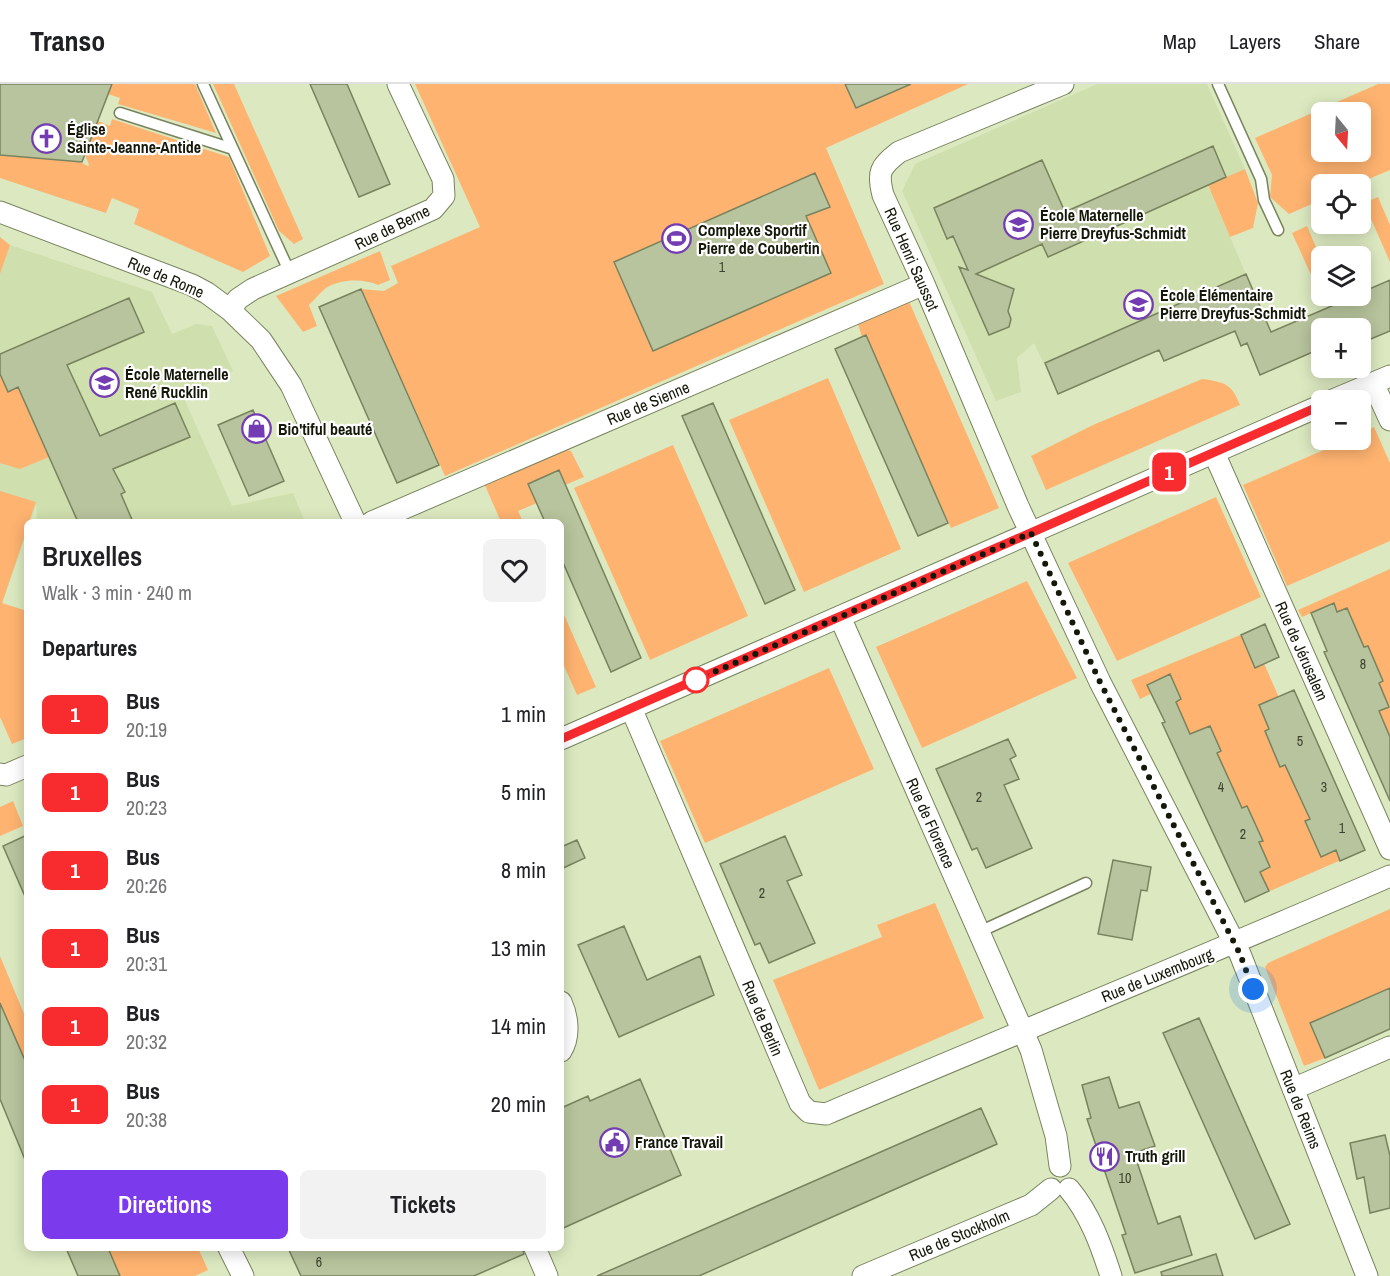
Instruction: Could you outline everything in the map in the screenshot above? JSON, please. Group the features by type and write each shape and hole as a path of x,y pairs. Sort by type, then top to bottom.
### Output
{"street":[{"name":"Rue de Berne","path":"230,310 238,299 253,289 433,209 444,196 443,179 398,84"},
{"name":"Rue Henri Saussot","path":"1063,84 899,152 885,163 880,172 880,183 883,195 924,284 1031,533 1100,682 1233,944"},
{"name":"Rue de Rome","path":"0,212 192,285 230,310 261,340 291,385 354,519"},
{"name":"Rue de Sienne","path":"379,519 924,284"},
{"path":"1356,390 1382,379 1390,420"},
{"path":"564,738 1311,410"},
{"name":"Rue de Jérusalem","path":"1214,453 1390,849"},
{"name":"Rue de Florence","path":"840,617 1031,1050 1056,1136 1060,1166 1066,1167 1074,1177 1073,1184 1060,1189"},
{"name":"Rue de Berlin","path":"631,708 800,1103 809,1112 826,1114 1022,1030"},
{"path":"0,774 6,775 24,767"},
{"name":"Rue de Luxembourg","path":"1022,1030 1233,944 1390,876"},
{"name":"Rue de Reims","path":"1233,944 1240,954 1367,1276"},
{"path":"564,1014 567,1027 564,1047"},
{"path":"1293,1089 1390,1047"},
{"path":"1060,1189 1079,1201 1111,1276"},
{"name":"Rue de Stockholm","path":"863,1276 1031,1205 1060,1189"},
{"path":"230,1251 243,1276"},
{"path":"536,1251 543,1275"}],"lane":[{"path":"203,84 290,273"},
{"path":"1218,84 1261,179 1264,200 1278,230"},
{"path":"120,113 233,149"},
{"path":"979,932 1086,883"}],"shaded area":[{"path":"112,84 195,84 216,133 118,104 120,98 108,94"},
{"path":"213,84 234,84 303,239 294,244 279,231"},
{"name":"Complexe Sportif Pierre de Coubertin","path":"415,84 968,84 826,148 884,284 445,476 361,289 384,291 398,283 391,266 480,227"},
{"name":"École Maternelle Pierre Dreyfus-Schmidt","path":"1097,84 1207,84 1245,169 1208,186 1271,332 1241,346 1230,320 1218,338 1164,361 1159,350 1058,394 1034,343 1017,358 1021,392 996,401 902,191 915,164"},
{"path":"1378,84 1390,84 1390,170 1371,178 1371,174 1311,174 1311,204 1289,214 1270,197 1272,175 1255,138 1311,113 1311,162 1371,162 1371,102 1337,102"},
{"path":"112,119 229,157 270,256 243,272 134,224 139,209 112,198 106,213 0,178 0,155 80,162 88,166 85,155 98,121 110,126"},
{"path":"1245,169 1258,203 1253,228 1230,237 1208,185"},
{"path":"1378,197 1390,225 1390,262 1371,219 1371,200"},
{"path":"1307,226 1315,246 1311,246 1311,275 1292,233"},
{"path":"0,237 10,245 0,274"},
{"name":"École Maternelle René Rucklin","path":"10,245 152,292 172,334 196,324 212,326 233,371 183,396 232,506 293,493 304,519 37,519 36,505 31,519 24,519 24,541 2,604 0,603 0,274"},
{"path":"380,251 390,280 378,285 366,281 344,281 326,288 309,305 317,326 303,332 276,296"},
{"path":"908,299 999,508 951,528 866,336 862,337 857,321"},
{"path":"0,374 8,392 18,387 49,457 20,469 0,463"},
{"path":"828,378 901,549 804,592 729,420"},
{"path":"1202,379 1227,385 1234,392 1240,405 1046,490 1031,456 1093,425"},
{"path":"1374,427 1390,463 1390,541 1287,586 1243,485 1324,450 1371,450 1371,428"},
{"path":"673,445 748,616 650,660 574,488"},
{"path":"563,449 571,451 584,477 565,485 558,470 529,484 537,503 518,511 522,519 500,519 484,483"},
{"path":"0,491 36,502 30,519 24,519 24,538 2,603 24,610 24,739 12,744 0,717"},
{"path":"1216,497 1261,597 1117,661 1068,563"},
{"path":"1390,569 1390,753 1325,607 1302,617 1298,610"},
{"path":"1027,581 1077,678 922,748 876,647"},
{"path":"564,615 596,687 577,695 564,666"},
{"path":"1250,631 1348,857 1263,894 1165,687 1140,699 1131,680"},
{"path":"829,668 874,769 705,843 660,741"},
{"path":"13,801 23,826 0,836 0,807"},
{"path":"935,903 984,1018 819,1090 773,980 882,937 877,925"},
{"path":"1390,909 1390,988 1310,1023 1325,1058 1304,1066 1265,967 1268,963"},
{"path":"0,956 24,1014 24,1058 0,1003"},
{"path":"109,1251 199,1251 208,1270 195,1276 120,1276"}],"building":[{"name":"Église Sainte-Jeanne-Antide","path":"0,84 112,84 82,162 0,155"},
{"path":"310,84 347,84 390,184 359,197"},
{"path":"845,84 911,84 856,108"},
{"path":"1213,146 1226,177 1048,257 1042,244 976,274 1014,289 1008,311 1011,319 1009,327 989,335 959,267 968,270 953,236 947,239 934,208 1042,160 1065,212"},
{"path":"815,173 830,207 806,216 831,273 653,351 614,262"},
{"path":"1246,274 1271,332 1332,306 1371,306 1371,288 1390,280 1390,331 1371,339 1371,318 1311,318 1311,353 1260,375 1247,343 1241,346 1235,331 1164,361 1159,350 1058,394 1045,363"},
{"path":"361,289 439,465 397,483 319,307"},
{"path":"129,298 144,332 67,365 100,436 175,403 190,437 113,469 125,492 121,494 132,519 77,519 18,387 8,392 0,374 0,354"},
{"path":"866,335 948,523 918,536 835,349"},
{"path":"713,403 795,590 765,604 682,416"},
{"path":"253,410 284,481 249,496 218,425"},
{"path":"559,470 641,658 611,672 564,565 564,519 544,519 528,484"},
{"path":"1334,603 1337,612 1347,608 1364,647 1368,646 1383,681 1379,683 1389,707 1379,711 1390,737 1390,801 1324,652 1327,651 1311,613"},
{"path":"1265,624 1279,657 1255,668 1241,635"},
{"path":"1170,674 1181,699 1176,702 1190,734 1210,726 1221,751 1217,753 1242,808 1247,806 1263,841 1259,842 1270,867 1260,872 1269,891 1245,902 1162,723 1165,722 1147,685"},
{"path":"1294,690 1365,850 1340,861 1336,850 1321,857 1305,821 1310,819 1285,765 1280,767 1265,731 1269,729 1259,705"},
{"path":"1008,739 1016,756 1010,759 1019,779 1004,785 1032,848 986,868 977,848 972,850 936,769"},
{"path":"24,836 24,894 3,846"},
{"path":"785,836 802,875 787,881 815,943 769,963 760,943 755,945 720,864"},
{"path":"577,840 585,858 564,868 564,846"},
{"path":"1113,860 1151,867 1147,891 1141,890 1132,940 1098,934"},
{"path":"624,926 647,980 700,956 714,995 619,1037 578,945"},
{"path":"1390,988 1390,1029 1325,1058 1310,1023"},
{"path":"0,1003 24,1058 24,1157 0,1099"},
{"path":"1199,1018 1290,1224 1255,1239 1163,1033"},
{"path":"1109,1077 1119,1108 1139,1102 1155,1146 1134,1153 1158,1224 1180,1216 1192,1255 1135,1273 1122,1235 1126,1234 1087,1119 1091,1118 1082,1085"},
{"name":"France Travail","path":"640,1079 681,1175 564,1228 564,1107 588,1096 590,1101"},
{"path":"981,1108 997,1144 699,1276 597,1276"},
{"path":"1385,1135 1390,1156 1390,1208 1370,1213 1364,1177 1357,1179 1350,1143"},
{"path":"67,1251 109,1251 120,1276 78,1276"},
{"path":"289,1251 523,1251 524,1254 474,1276 301,1276"},
{"path":"1216,1254 1223,1276 1162,1276 1161,1272"}],"bus line":[{"name":"1","path":"564,738 1311,410"}],"place":[{"name":"Église Sainte-Jeanne-Antide","path":"46,138"},
{"name":"École Maternelle Pierre Dreyfus-Schmidt","path":"1019,224"},
{"name":"Complexe Sportif Pierre de Coubertin","path":"677,239"},
{"name":"École Élémentaire Pierre Dreyfus-Schmidt","path":"1139,304"},
{"name":"École Maternelle René Rucklin","path":"104,383"},
{"name":"Bio'tiful beauté","path":"257,429"},
{"name":"France Travail","path":"614,1142"},
{"name":"Truth grill","path":"1104,1156"}],"route":[{"path":"696,680 1031,533 1100,682 1240,954 1253,989"}]}
